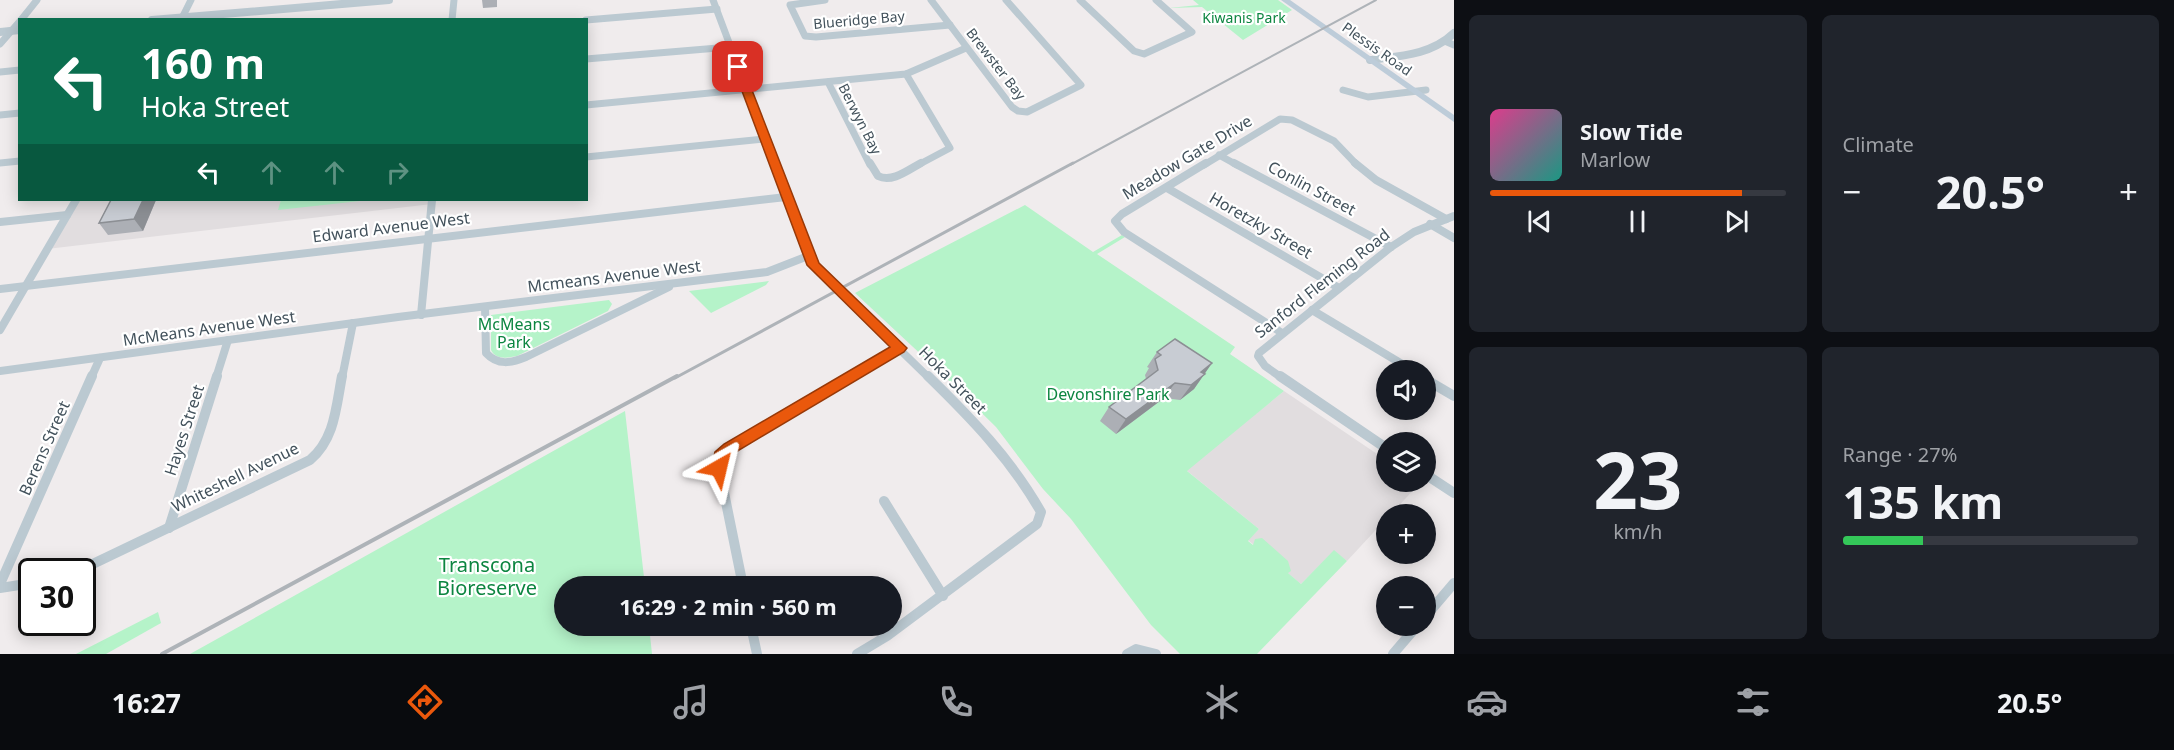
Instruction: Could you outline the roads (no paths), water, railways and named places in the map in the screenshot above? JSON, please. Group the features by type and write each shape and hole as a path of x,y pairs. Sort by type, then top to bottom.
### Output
{"main road":[{"name":"Plessis Road","path":"1286,0 1454,119"},
{"name":"Plessis Road","path":"1297,0 1454,110"}],"street":[{"path":"22,18 37,0"},
{"path":"181,18 191,0"},
{"path":"181,18 389,0"},
{"path":"452,18 454,0"},
{"name":"Blueridge Bay","path":"825,0 790,5 805,36 816,38 950,25"},
{"name":"Brewster Bay","path":"931,0 966,48 1018,111 1033,109 1081,85 1006,0"},
{"path":"1080,0 1134,51 1143,54 1192,32 1156,0"},
{"path":"588,20 715,5"},
{"name":"Hoka Street","path":"715,5 808,256 818,273 900,348 982,429 1032,496 1041,512 1037,525 943,596 887,636 857,654"},
{"path":"0,44 18,22"},
{"path":"0,32 18,30"},
{"path":"1370,60 1419,52 1450,43 1454,33"},
{"path":"588,59 730,47"},
{"path":"588,105 906,74 966,48"},
{"path":"0,72 18,70"},
{"name":"Berwyn Bay","path":"828,82 874,172 878,177 884,179 892,178 950,148 906,74"},
{"path":"1343,90 1368,97 1426,90"},
{"path":"0,115 18,113"},
{"name":"Meadow Gate Drive","path":"1282,333 1127,234 1115,225 1114,221 1277,120 1292,120 1334,141 1355,164 1376,180 1450,218"},
{"path":"588,158 764,139"},
{"name":"Conlin Street","path":"1219,155 1391,247"},
{"path":"0,163 18,161"},
{"name":"Horetzky Street","path":"1167,188 1339,288"},
{"name":"Edward Avenue West","path":"0,289 786,197"},
{"path":"0,330 75,201"},
{"path":"421,315 432,201"},
{"path":"0,222 67,215"},
{"name":"Sanford Fleming Road","path":"1376,441 1265,366 1258,356 1282,333 1391,247 1431,224 1450,218"},
{"path":"1431,224 1454,238"},
{"name":"Mcmeans Avenue West","path":"421,315 767,272 808,256"},
{"path":"485,307 486,353 492,360 506,363 526,357 677,283"},
{"path":"613,291 620,311"},
{"path":"1312,310 1395,360"},
{"name":"McMeans Avenue West","path":"0,370 421,315"},
{"name":"Whiteshell Avenue","path":"96,563 310,460 323,449 330,434 353,323"},
{"name":"Hayes Street","path":"169,528 228,340"},
{"path":"741,576 719,468 721,457 729,449 900,348"},
{"name":"Berens Street","path":"0,586 100,357"},
{"path":"1436,385 1454,396"},
{"path":"1436,481 1454,493"},
{"path":"884,501 943,596"},
{"path":"0,586 18,584"},
{"path":"1436,604 1454,584"},
{"path":"753,636 757,654"},
{"path":"1393,654 1409,636"},
{"path":"1127,654 1136,649 1156,654"}],"railway":[{"path":"1070,165 1376,0"},
{"path":"675,378 1073,163"},
{"path":"162,654 677,376"}],"park label":[{"name":"Kiwanis Park","path":"1244,18"},
{"name":"McMeans Park","path":"514,333"},
{"name":"Devonshire Park","path":"1108,394"},
{"name":"Transcona Bioreserve","path":"487,576"}]}
